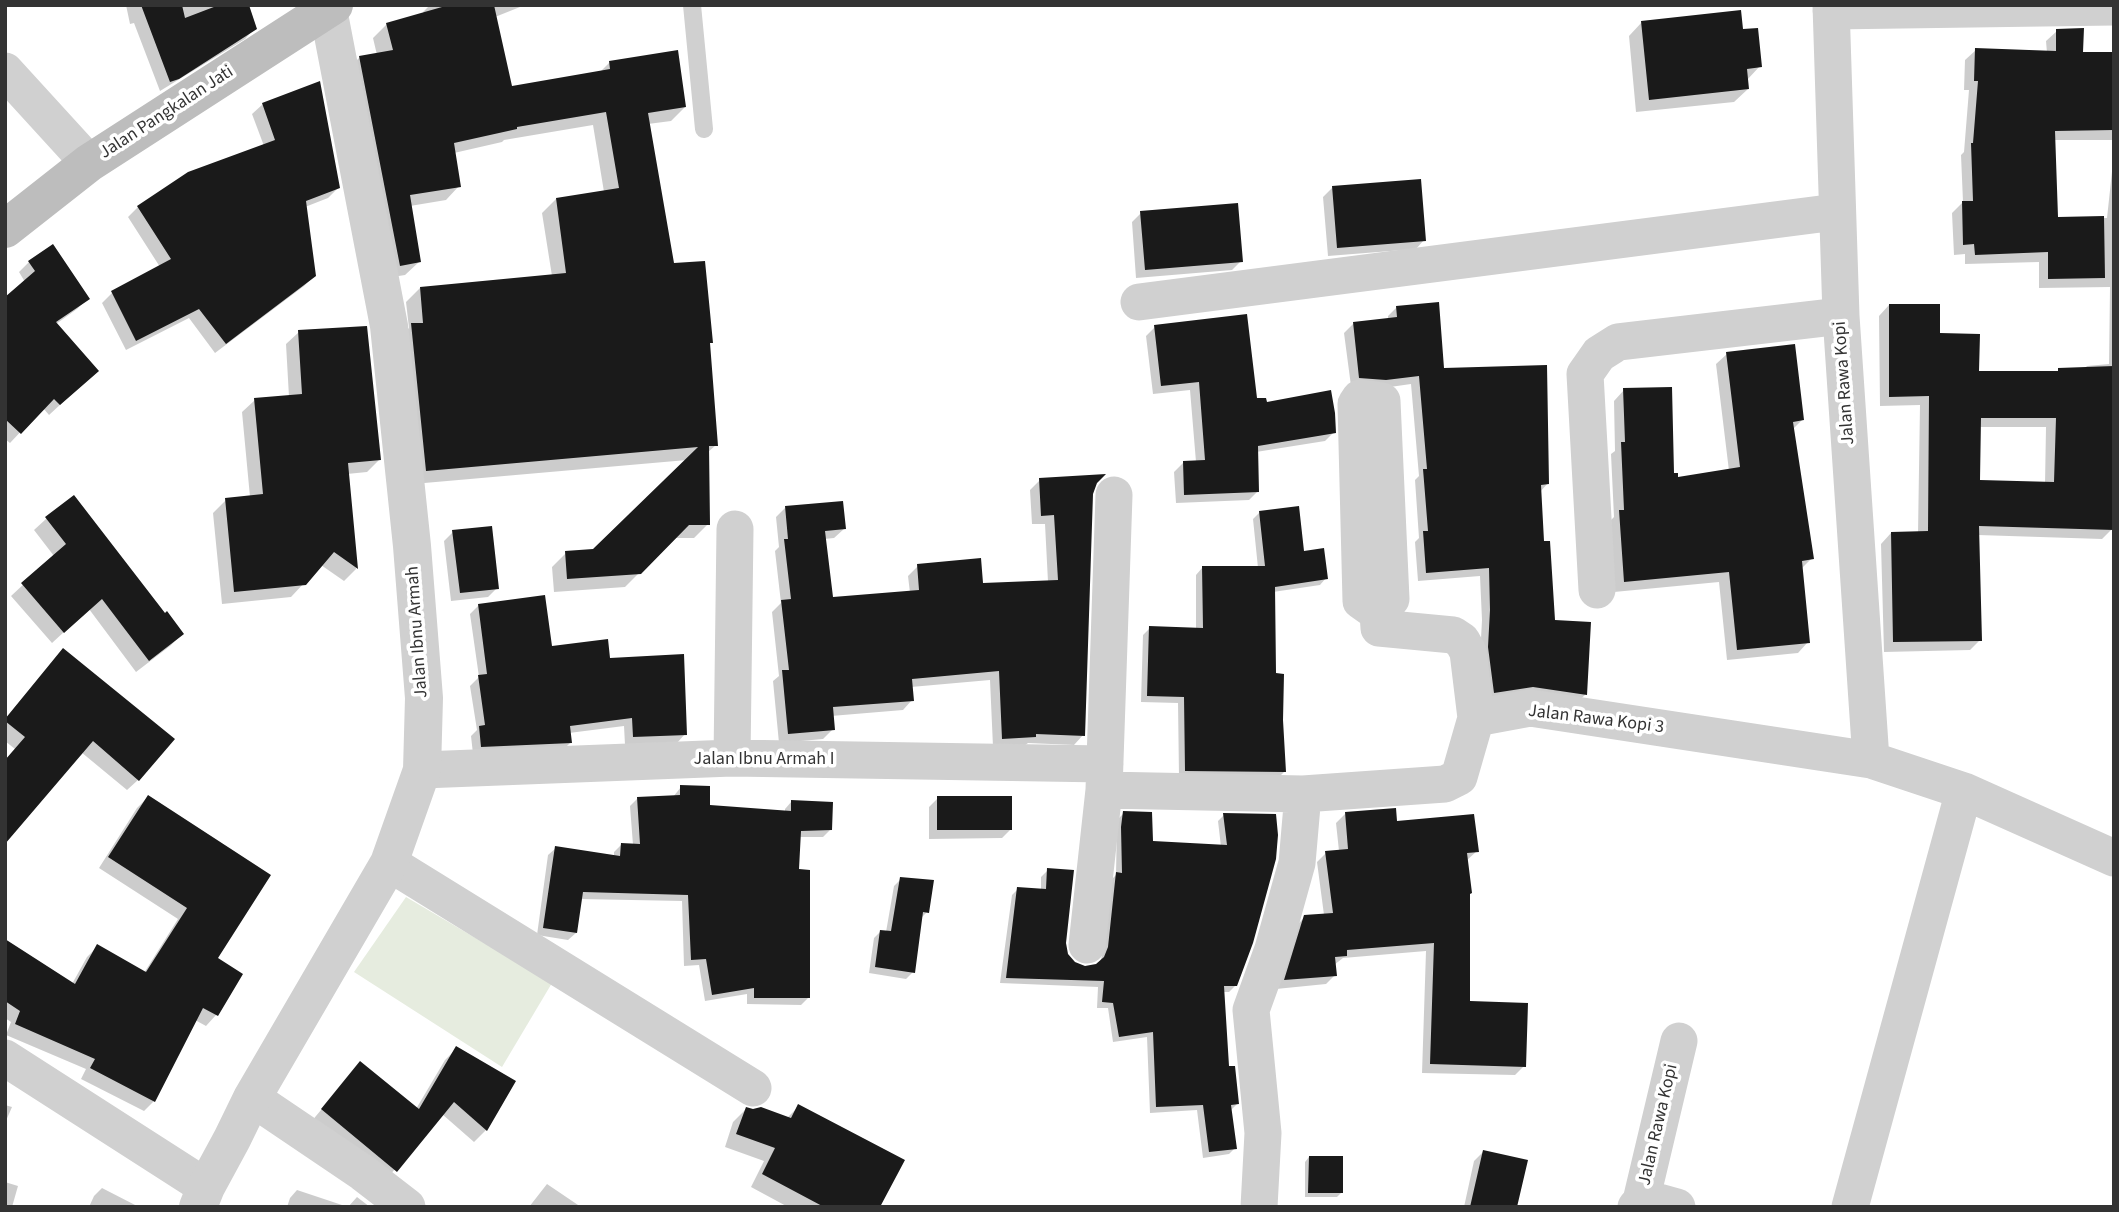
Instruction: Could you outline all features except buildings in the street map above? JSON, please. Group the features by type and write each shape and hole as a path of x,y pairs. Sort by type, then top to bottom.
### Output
{"main road":[{"name":"Jalan Pangkalan Jati","path":"5,229 89,163 331,7"}],"street":[{"name":"Jalan Ibnu Armah","path":"202,1197 251,1098 389,863 422,770 424,698 412,546 389,326 331,7"},
{"path":"1831,8 2114,7"},
{"name":"Jalan Rawa Kopi","path":"1831,8 1841,316 1871,760"},
{"path":"5,71 89,163"},
{"path":"1139,302 1836,212"},
{"path":"1597,590 1585,374 1599,354 1618,342 1841,316"},
{"path":"1105,777 1303,794 1445,784 1459,776 1476,718 1468,652 1462,641 1453,635 1379,628 1378,613 1391,599 1382,401 1360,398 1356,404 1361,601 1378,613"},
{"path":"1087,946 1105,777 1114,495"},
{"path":"732,758 735,529"},
{"name":"Jalan Rawa Kopi 3","path":"1476,718 1530,708 1871,760 1964,791 2114,858"},
{"name":"Jalan Ibnu Armah I","path":"422,770 732,758 1105,777"},
{"path":"1850,1207 1964,791"},
{"path":"1268,1205 1251,1010 1273,949 1297,863 1303,794"},
{"path":"389,863 753,1088"},
{"name":"Jalan Rawa Kopi","path":"1639,1204 1679,1041"},
{"path":"5,1058 202,1197"},
{"path":"251,1098 363,1173 407,1207"},
{"path":"1639,1204 1659,1202 1677,1207"}],"lane":[{"path":"692,5 704,129"}],"shaded area":[{"path":"406,897 552,983 502,1067 354,972"}]}
